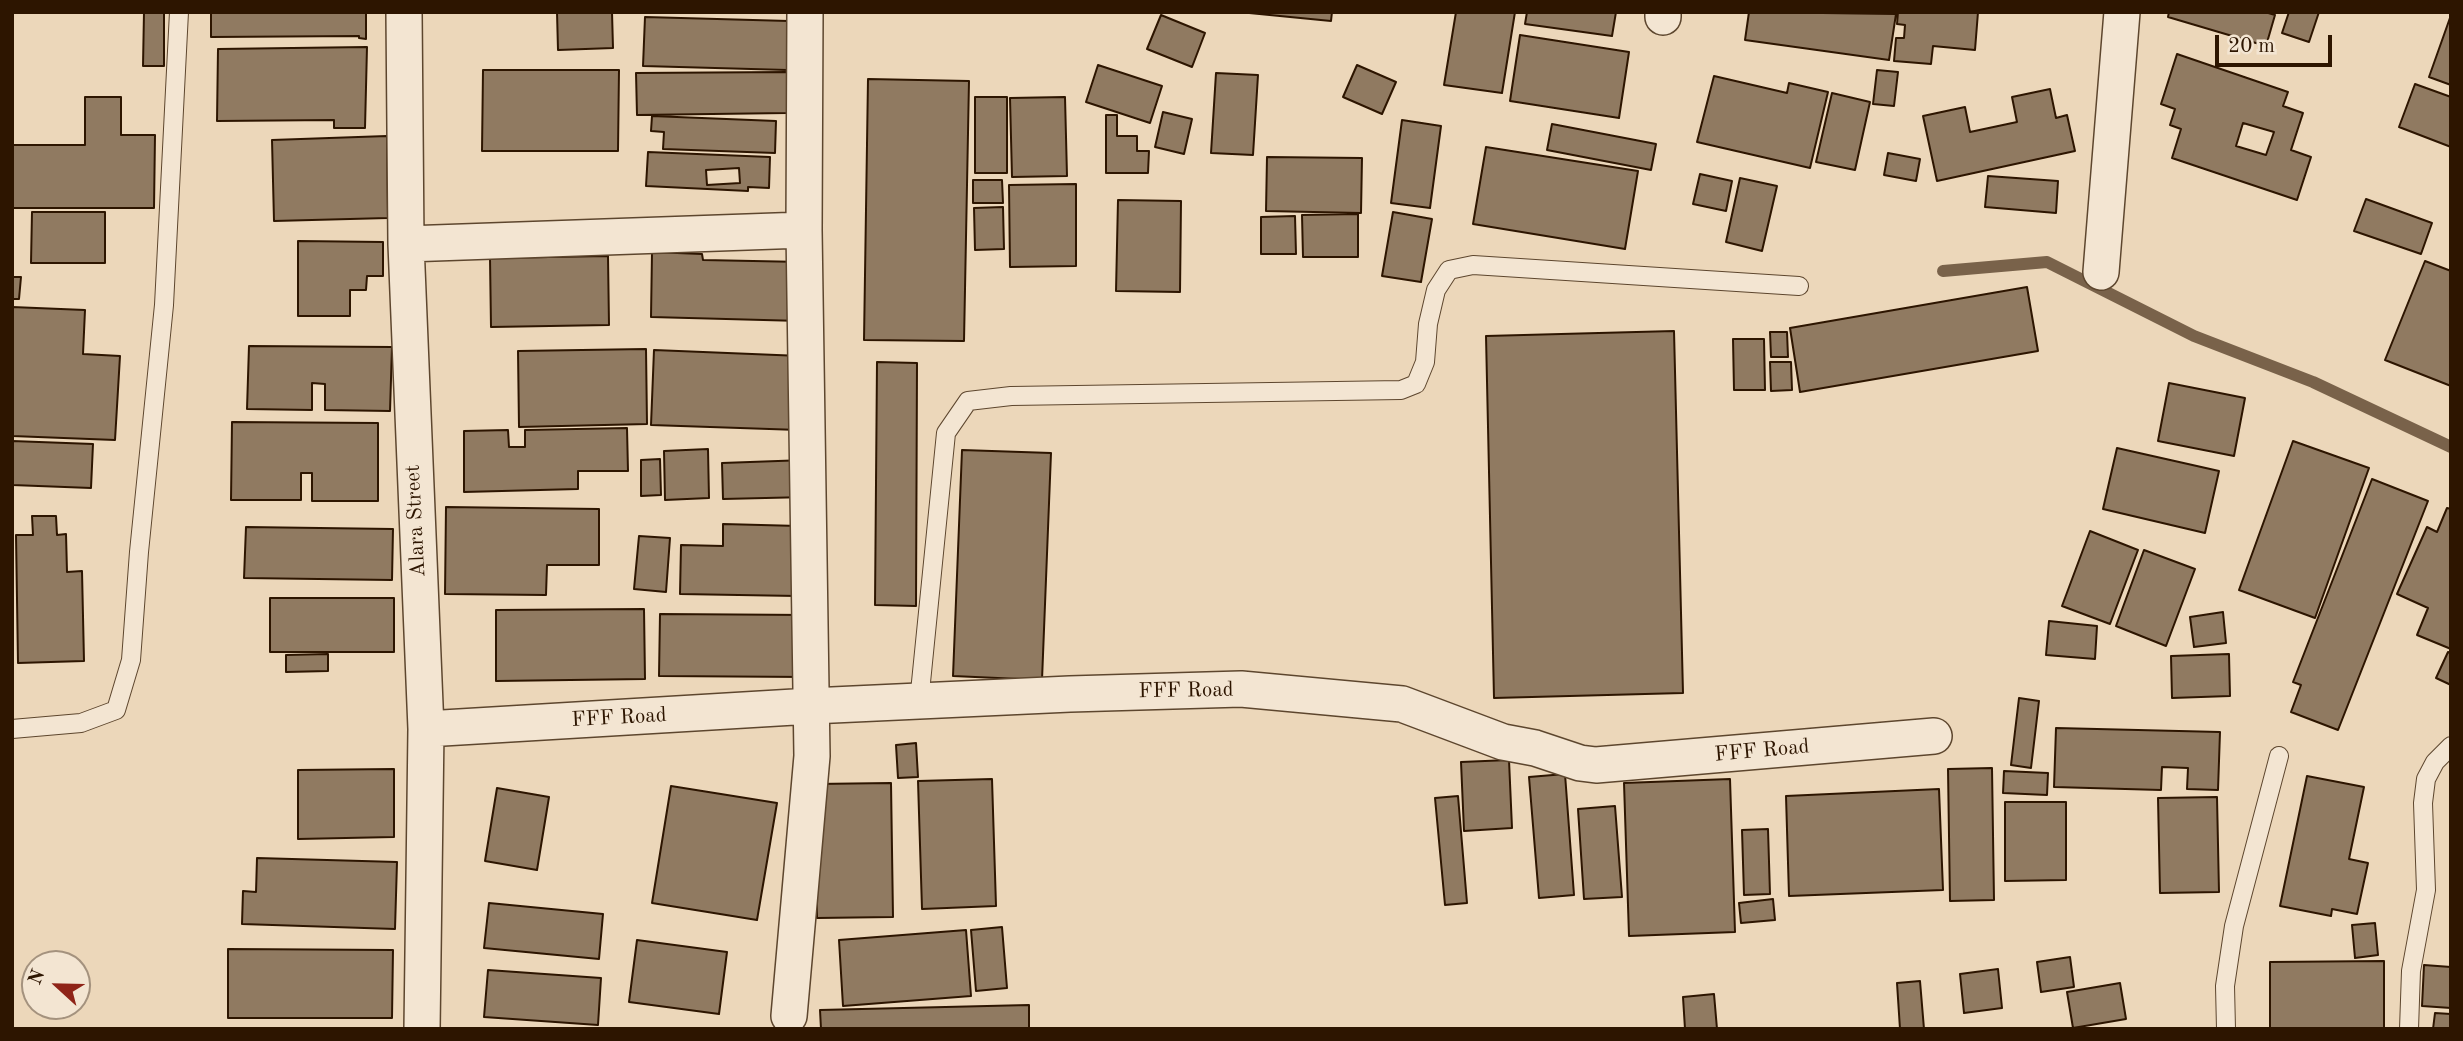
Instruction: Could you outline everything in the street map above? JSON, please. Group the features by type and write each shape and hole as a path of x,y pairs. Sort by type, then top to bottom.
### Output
{"street":[{"name":"Alara Street","path":"404,12 406,244 426,729 422,1029"},
{"path":"789,1016 812,756 804,230 805,12"},
{"path":"2101,272 2122,12"},
{"path":"406,244 804,230"},
{"name":"FFF Road","path":"426,729 811,706 1241,689 1402,704 1503,742 1596,765 1934,736"}],"lane":[{"path":"12,729 81,723 116,710 131,660 163,305 179,12"},
{"path":"919,702 946,433 968,401 1011,396 1401,390 1416,384 1425,362 1428,324 1436,290 1449,270 1473,265 1799,286"},
{"path":"2409,1029 2411,971 2426,890 2423,803 2426,779 2435,762 2451,746"},
{"path":"2226,1029 2225,985 2234,926 2279,756"}],"building":[{"path":"144,12 164,12 164,66 143,66"},
{"path":"211,12 366,12 366,39 359,36 211,37"},
{"path":"557,12 612,12 613,48 558,50"},
{"path":"1239,12 1332,12 1331,21"},
{"path":"1456,12 1515,12 1502,93 1444,85"},
{"path":"1527,12 1616,12 1612,36 1525,24"},
{"path":"1749,12 1896,14 1889,60 1745,40"},
{"path":"1898,12 1978,12 1975,50 1933,46 1931,64 1894,61 1896,38 1904,38 1905,25 1897,24"},
{"path":"2169,12 2265,12 2275,15 2266,46 2168,17"},
{"path":"2289,12 2319,12 2309,42 2282,33"},
{"path":"1161,15 1205,33 1192,67 1147,49"},
{"path":"2451,15 2451,85 2429,77"},
{"path":"645,17 789,21 787,70 643,66"},
{"path":"1520,35 1629,52 1619,118 1510,101"},
{"path":"367,47 365,128 334,128 334,120 217,121 218,49"},
{"path":"2177,54 2288,92 2283,106 2303,113 2291,150 2311,157 2297,200 2172,158 2181,129 2170,125 2175,109 2161,104","holes":["2243,123 2274,132 2266,155 2236,146"]},
{"path":"1098,65 1162,86 1150,123 1086,102"},
{"path":"1357,65 1396,82 1382,114 1343,97"},
{"path":"483,70 619,70 618,151 482,151"},
{"path":"1877,70 1898,72 1894,106 1873,104"},
{"path":"787,72 787,113 637,115 636,73"},
{"path":"1216,73 1258,75 1253,155 1211,153"},
{"path":"1714,76 1787,93 1789,83 1828,92 1810,168 1697,142"},
{"path":"868,79 969,81 964,341 864,340"},
{"path":"2415,84 2451,97 2451,147 2399,127"},
{"path":"2050,89 2056,118 2067,115 2075,151 1937,181 1923,116 1965,107 1970,132 2017,122 2012,97"},
{"path":"1832,93 1870,102 1855,170 1816,162"},
{"path":"85,97 121,97 121,135 155,135 154,208 12,208 12,145 85,145"},
{"path":"975,97 1007,97 1007,173 975,173"},
{"path":"1065,97 1067,176 1012,177 1010,98"},
{"path":"1163,112 1192,119 1184,154 1155,147"},
{"path":"1106,115 1117,115 1117,136 1137,136 1137,151 1149,151 1148,173 1106,173"},
{"path":"652,116 776,121 775,153 663,149 664,132 651,131"},
{"path":"1402,120 1441,126 1430,208 1391,203"},
{"path":"1552,124 1656,144 1651,170 1547,150"},
{"path":"387,136 388,218 274,221 272,140"},
{"path":"1486,147 1638,171 1625,249 1473,224"},
{"path":"648,152 770,157 769,188 748,187 748,191 646,186","holes":["739,168 740,183 707,185 706,170"]},
{"path":"1888,153 1920,159 1916,181 1884,175"},
{"path":"1267,157 1362,158 1361,213 1266,211"},
{"path":"1700,174 1732,181 1726,211 1693,204"},
{"path":"1988,176 2058,181 2056,213 1985,207"},
{"path":"1740,178 1777,186 1762,251 1726,242"},
{"path":"973,180 1002,180 1003,203 973,203"},
{"path":"1076,184 1076,266 1010,267 1009,185"},
{"path":"2366,199 2432,223 2421,254 2354,231"},
{"path":"1118,200 1181,201 1180,292 1116,291"},
{"path":"1003,207 1004,249 975,250 974,208"},
{"path":"32,212 105,212 105,263 31,263"},
{"path":"1393,212 1432,219 1421,282 1382,276"},
{"path":"1358,214 1358,257 1303,257 1302,215"},
{"path":"1295,216 1296,254 1261,254 1261,217"},
{"path":"298,241 383,242 383,276 367,276 366,290 350,290 350,316 298,316"},
{"path":"652,252 702,254 703,260 803,262 801,321 651,317"},
{"path":"608,256 609,325 491,327 490,258"},
{"path":"2425,261 2451,271 2451,386 2385,360"},
{"path":"12,277 21,277 19,299 12,299"},
{"path":"2027,287 2038,351 1800,392 1790,328"},
{"path":"12,307 85,310 83,354 120,356 115,440 12,436"},
{"path":"1674,331 1683,693 1494,698 1486,336"},
{"path":"1770,332 1787,332 1788,357 1771,357"},
{"path":"1733,339 1764,339 1765,390 1734,390"},
{"path":"249,346 392,347 390,411 325,410 325,384 312,383 312,410 247,409"},
{"path":"646,349 647,424 519,427 518,351"},
{"path":"654,350 801,356 799,430 651,425"},
{"path":"877,362 917,363 916,606 875,605"},
{"path":"1770,362 1791,362 1792,390 1771,391"},
{"path":"2169,383 2245,398 2234,456 2158,441"},
{"path":"232,422 378,423 378,501 312,501 312,473 301,473 301,500 231,500"},
{"path":"627,428 628,471 578,471 578,489 464,492 464,431 508,430 509,447 525,447 525,430"},
{"path":"12,441 93,444 91,488 12,485"},
{"path":"2293,441 2369,468 2315,618 2239,590"},
{"path":"2117,448 2219,471 2205,533 2103,509"},
{"path":"708,449 709,498 665,500 664,451"},
{"path":"962,450 1051,453 1042,680 953,676"},
{"path":"660,459 661,495 641,496 641,460"},
{"path":"806,460 808,497 723,499 722,463"},
{"path":"2372,479 2428,501 2338,730 2291,712 2301,685 2293,682"},
{"path":"446,507 599,509 599,565 547,565 546,595 445,594"},
{"path":"2447,508 2451,509 2451,649 2417,635 2428,608 2397,594 2427,527 2437,532"},
{"path":"32,516 56,516 57,535 66,534 67,572 82,571 84,661 18,663 16,535 33,535"},
{"path":"723,524 799,526 797,596 680,594 681,545 723,546"},
{"path":"246,527 393,529 392,580 244,578"},
{"path":"2090,531 2138,550 2110,624 2062,606"},
{"path":"639,536 670,538 666,592 634,589"},
{"path":"2144,550 2195,569 2166,646 2116,626"},
{"path":"270,598 394,598 394,652 270,652"},
{"path":"644,609 645,679 496,681 496,610"},
{"path":"2223,612 2226,643 2194,647 2190,617"},
{"path":"660,614 808,615 807,677 659,676"},
{"path":"2049,621 2097,626 2095,659 2046,655"},
{"path":"2448,652 2451,653 2451,685 2436,678"},
{"path":"328,654 328,671 286,672 286,655"},
{"path":"2229,654 2230,696 2172,698 2171,656"},
{"path":"2019,698 2039,701 2031,768 2011,765"},
{"path":"2056,728 2220,732 2218,790 2187,789 2188,768 2162,767 2161,790 2054,787"},
{"path":"916,743 918,777 898,778 896,745"},
{"path":"1509,760 1512,828 1464,831 1461,762"},
{"path":"1992,768 1994,900 1950,901 1948,769"},
{"path":"394,769 394,837 298,839 298,770"},
{"path":"2004,771 2048,773 2047,795 2003,793"},
{"path":"1565,774 1574,895 1539,898 1529,777"},
{"path":"2307,776 2364,787 2349,859 2368,863 2357,914 2332,909 2331,916 2280,906"},
{"path":"992,779 996,906 922,909 918,781"},
{"path":"1730,779 1735,932 1629,936 1624,783"},
{"path":"891,783 893,917 817,918 815,784"},
{"path":"671,786 777,803 757,920 652,903"},
{"path":"497,788 549,797 537,870 485,861"},
{"path":"1939,789 1943,890 1789,896 1786,796"},
{"path":"1458,796 1467,903 1445,905 1435,798"},
{"path":"2217,797 2219,892 2160,893 2158,798"},
{"path":"2005,802 2066,802 2066,880 2005,881"},
{"path":"1615,806 1622,897 1584,899 1578,809"},
{"path":"1768,829 1770,894 1744,895 1742,830"},
{"path":"257,858 397,862 395,929 242,924 243,891 256,892"},
{"path":"1773,899 1775,920 1741,923 1739,903"},
{"path":"489,903 603,914 599,959 484,948"},
{"path":"2375,923 2378,955 2355,958 2352,925"},
{"path":"1002,927 1007,988 976,991 971,930"},
{"path":"966,930 971,996 843,1006 839,940"},
{"path":"637,940 727,952 719,1014 629,1002"},
{"path":"228,949 393,950 392,1018 228,1018"},
{"path":"2070,957 2074,987 2041,992 2037,962"},
{"path":"2384,961 2384,1029 2270,1029 2270,962"},
{"path":"2424,965 2451,967 2451,1008 2422,1006"},
{"path":"1998,969 2002,1008 1964,1013 1960,974"},
{"path":"488,970 601,978 598,1025 484,1017"},
{"path":"1920,981 1924,1029 1900,1029 1897,983"},
{"path":"2120,983 2126,1019 2073,1028 2067,992"},
{"path":"1714,994 1717,1029 1685,1029 1683,997"},
{"path":"1029,1005 1029,1029 821,1029 820,1010"},
{"path":"2435,1013 2451,1014 2451,1029 2433,1029"}],"waterway":[{"path":"1943,271 2047,262 2194,336 2313,382 2451,447"}]}
